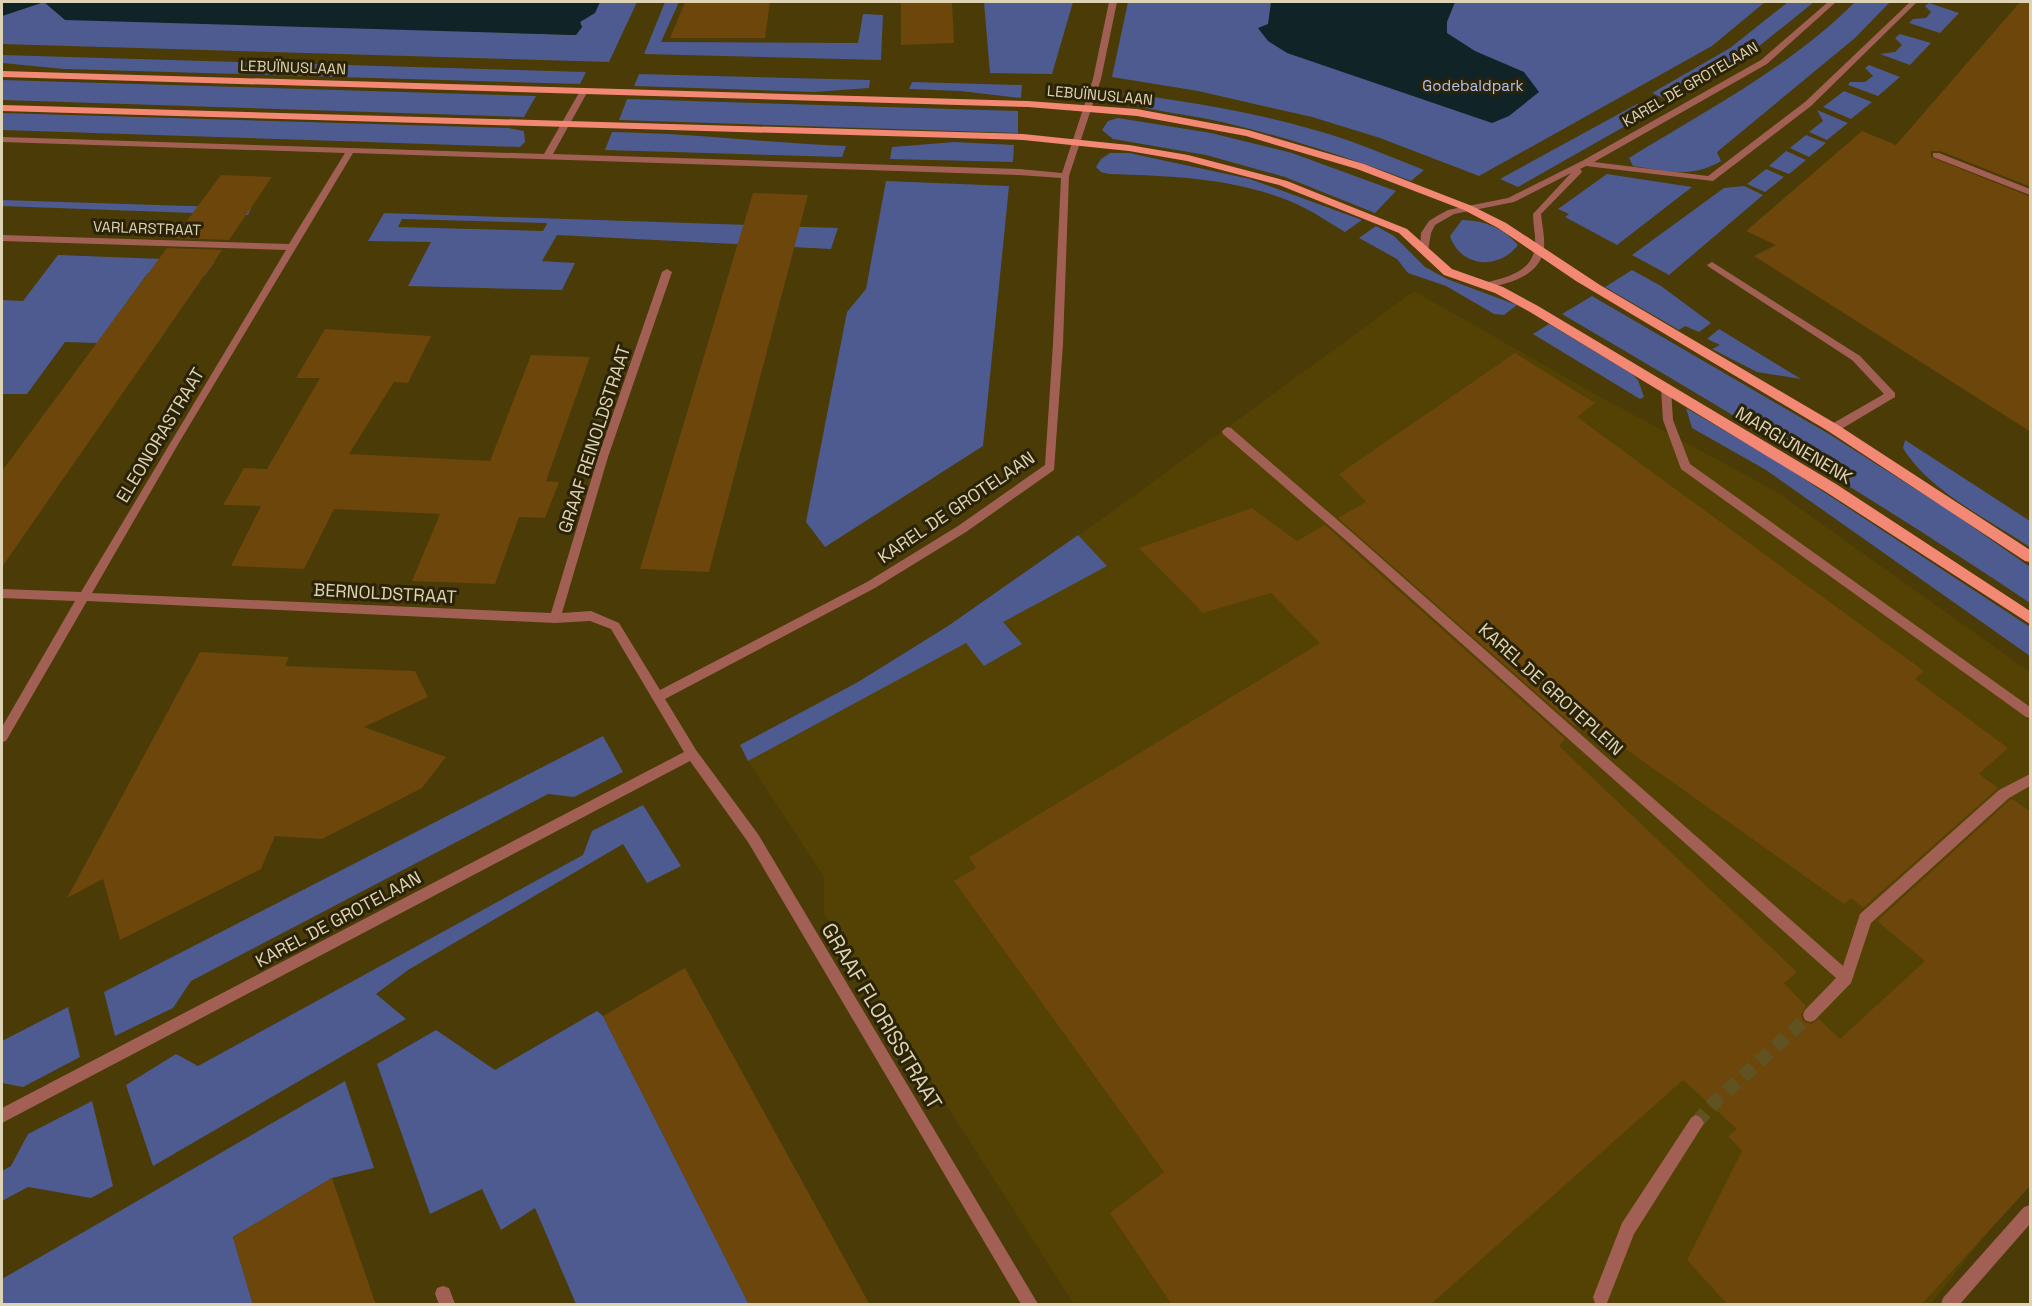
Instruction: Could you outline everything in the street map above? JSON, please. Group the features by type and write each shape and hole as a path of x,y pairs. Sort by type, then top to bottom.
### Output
{"main road":[{"name":"LEBUÏNUSLAAN","path":"2,74 1087,107 1175,118 1283,143 1469,208 1516,233 1578,278"},
{"path":"2,108 565,126 1023,137 1075,141 1188,158 1283,183 1403,231 1448,272 1487,285"},
{"name":"MARGIJNENENK","path":"1578,278 1834,428 2031,558"},
{"name":"MARGIJNENENK","path":"1487,285 1534,309 1831,488 2031,618"}],"street":[{"path":"2,139 1019,172 1065,176 1097,79 1113,2"},
{"name":"KAREL DE GROTELAAN","path":"1425,249 1426,233 1432,222 1451,212 1511,200 1585,163 1764,62 1832,2"},
{"path":"1585,163 1710,179 1808,104 1914,2"},
{"path":"547,157 584,91"},
{"name":"ELEONORASTRAAT","path":"2,737 176,439 350,152"},
{"path":"1936,155 2031,192"},
{"name":"KAREL DE GROTELAAN","path":"1539,251 1537,214 1585,163"},
{"name":"KAREL DE GROTELAAN","path":"658,697 871,585 962,529 1050,467 1059,344 1065,176"},
{"name":"VARLARSTRAAT","path":"2,238 292,247"},
{"path":"1487,285 1511,280 1526,272 1539,251"},
{"path":"1712,265 1856,358 1890,395 1834,428"},
{"name":"GRAAF REINOLDSTRAAT","path":"555,618 603,457 667,272"},
{"path":"1666,389 1668,420 1685,466 2031,713"},
{"name":"KAREL DE GROTEPLEIN","path":"1227,431 1370,554 1846,978"},
{"name":"BERNOLDSTRAAT","path":"2,593 555,618 591,616 615,626 692,754"},
{"name":"KAREL DE GROTELAAN","path":"2,1116 692,754"},
{"name":"GRAAF FLORISSTRAAT","path":"692,754 753,838 1030,1305"},
{"path":"1810,1014 1846,978 1865,919 2004,794 2031,780"},
{"path":"1601,1297 1628,1229 1696,1123"},
{"path":"1949,1304 2031,1213"}],"shaded area":[{"path":"2,2 44,2 2,16"},
{"path":"44,2 600,2 595,13 580,22 582,27 576,35 65,20"},
{"path":"1271,2 1455,2 1447,22 1447,33 1475,51 1524,72 1539,92 1509,116 1492,123 1287,53 1268,41 1258,28 1268,24"},
{"path":"1414,291 1593,393 1774,490 2030,672 2030,1179 1931,1304 1074,1304 824,914 824,877 748,761 740,745 858,682 948,626 1106,516"}],"green space":[{"path":"44,2 511,33 576,35 582,27 580,22 594,13 600,2 637,2 609,62 2,44 2,16"},
{"path":"665,2 679,2 661,42 858,43 863,14 883,15 881,60 644,54"},
{"path":"984,2 1073,2 1052,74 990,73"},
{"name":"Godebaldpark","path":"1128,2 1765,2 1712,46 1479,176 1380,138 1312,117 1198,91 1112,77"},
{"path":"1788,2 1814,2 1758,47 1669,101 1652,93 1730,48"},
{"path":"1855,2 1890,2 1855,38 1717,152 1721,161 1710,167 1689,172 1633,166 1629,158 1718,105 1775,67 1803,47"},
{"path":"1929,3 1959,13 1940,33 1909,23 1913,19 1926,18 1931,12 1925,6"},
{"path":"1900,34 1931,43 1910,65 1880,54 1895,52 1902,45 1895,38"},
{"path":"2,55 586,72 580,84 64,69 2,63"},
{"path":"1869,65 1900,77 1878,96 1848,85 1850,82 1865,82 1873,76 1865,68"},
{"path":"639,74 870,80 869,88 814,92 634,86"},
{"path":"2,80 536,96 524,117 2,100"},
{"path":"912,82 1022,85 1021,98 960,91 909,89"},
{"path":"1844,91 1872,102 1851,119 1823,107"},
{"path":"1124,93 1210,106 1295,124 1350,141 1424,170 1411,181 1342,156 1273,135 1213,120 1135,105 1122,101"},
{"path":"627,99 1018,111 1018,133 619,120"},
{"path":"1637,104 1650,112 1518,187 1500,179"},
{"path":"1817,110 1848,123 1827,140 1809,132 1823,121"},
{"path":"2,113 508,128 524,131 525,142 520,147 2,130"},
{"path":"1118,118 1211,133 1292,153 1396,191 1375,213 1285,177 1206,155 1113,139 1102,130 1108,121"},
{"path":"612,132 846,146 842,157 605,150"},
{"path":"1806,135 1826,143 1809,157 1790,148"},
{"path":"954,142 1014,145 1013,162 890,159 892,147"},
{"path":"1786,151 1806,160 1789,174 1769,166"},
{"path":"1110,153 1129,153 1250,179 1362,220 1345,232 1299,205 1248,188 1202,180 1101,172 1096,167 1101,159"},
{"path":"1766,169 1784,177 1765,192 1747,184"},
{"path":"1607,174 1692,187 1617,245 1565,217 1569,214 1558,209"},
{"path":"886,181 1009,186 983,446 825,547 806,522 847,312 866,289"},
{"path":"1744,186 1763,195 1669,275 1632,255 1724,188"},
{"path":"2,200 251,208 248,215 2,206"},
{"path":"384,213 838,228 831,249 557,235 542,261 575,263 562,290 408,286 431,242 368,241","holes":["402,219 546,223 543,231 398,227"]},
{"path":"1462,220 1493,226 1518,245 1510,253 1490,262 1471,259 1462,254 1450,236"},
{"path":"1376,226 1394,236 1425,267 1447,279 1517,305 1504,315 1494,314 1446,286 1408,273 1397,259 1359,238"},
{"path":"58,255 215,261 205,275 148,273 97,343 65,342 27,394 2,394 2,300 23,301"},
{"path":"1632,270 1661,286 1711,323 1699,332 1685,326 1679,330 1605,287"},
{"path":"1592,296 1829,434 1950,511 2030,567 2030,603 1799,455 1562,314"},
{"path":"1549,324 1632,374 1638,380 1644,397 1640,399 1533,334"},
{"path":"1719,329 1801,379 1757,372 1712,349 1720,345 1707,339"},
{"path":"1686,408 1778,462 2030,627 2030,656 1766,470 1692,428"},
{"path":"1905,440 2030,521 2030,547 1943,491 1914,463 1903,448"},
{"path":"1078,535 1107,566 1003,622 1022,644 984,666 966,643 748,761 740,745 858,682 948,626"},
{"path":"603,736 623,772 574,797 548,794 191,981 173,1008 115,1036 104,992"},
{"path":"643,805 681,866 647,883 623,844 408,970 376,994 406,1019 153,1166 126,1085 176,1054 198,1066 583,855 592,831"},
{"path":"68,1007 80,1057 23,1087 2,1083 2,1041"},
{"path":"597,1011 603,1016 749,1304 576,1304 535,1208 501,1230 482,1189 430,1214 377,1064 436,1030 495,1070"},
{"path":"345,1081 374,1168 332,1178 233,1237 253,1304 2,1304 2,1279"},
{"path":"92,1101 113,1186 91,1198 28,1187 2,1201 2,1171 11,1166 28,1134"}],"building":[{"path":"685,2 770,2 765,38 670,38"},
{"path":"901,2 952,2 954,43 901,45"},
{"path":"2020,2 2031,2 2031,187 1940,151 1931,151 1931,157 2031,197 2031,432 1754,256 1776,245 1746,231 1862,131 1896,145"},
{"path":"221,175 272,177 229,240 174,238"},
{"path":"753,193 808,195 709,572 640,569"},
{"path":"167,248 222,250 2,567 2,471"},
{"path":"325,329 431,336 408,383 394,382 349,454 490,461 531,355 590,357 546,481 559,482 545,518 519,517 495,584 412,581 440,514 334,509 304,569 231,566 261,506 223,505 244,468 267,469 320,378 296,378"},
{"path":"1515,353 1595,403 1577,417 1924,671 1915,679 2008,748 1979,774 1998,788 1863,908 1851,898 1844,904 1582,718 1575,727 1338,518 1366,502 1339,474"},
{"path":"1252,508 1297,541 1325,525 1565,739 1559,746 1797,972 1784,983 1806,1006 1801,1014 1803,1021 1811,1024 1819,1019 1840,1039 1925,961 1877,921 2010,800 2012,799 2031,812 2031,1185 1921,1305 1728,1305 1687,1260 1742,1151 1728,1136 1737,1129 1683,1080 1430,1305 1172,1305 1110,1213 1164,1172 954,881 976,868 969,857 1320,643 1271,593 1203,613 1139,548"},
{"path":"200,652 289,657 285,666 415,671 428,697 364,727 446,757 422,788 322,839 275,836 261,869 120,940 103,879 67,898"},
{"path":"685,968 870,1305 749,1305 603,1016"},
{"path":"332,1178 376,1305 253,1305 233,1237"}],"tunnel":[{"path":"1696,1123 1715,1102 1810,1015"}]}
